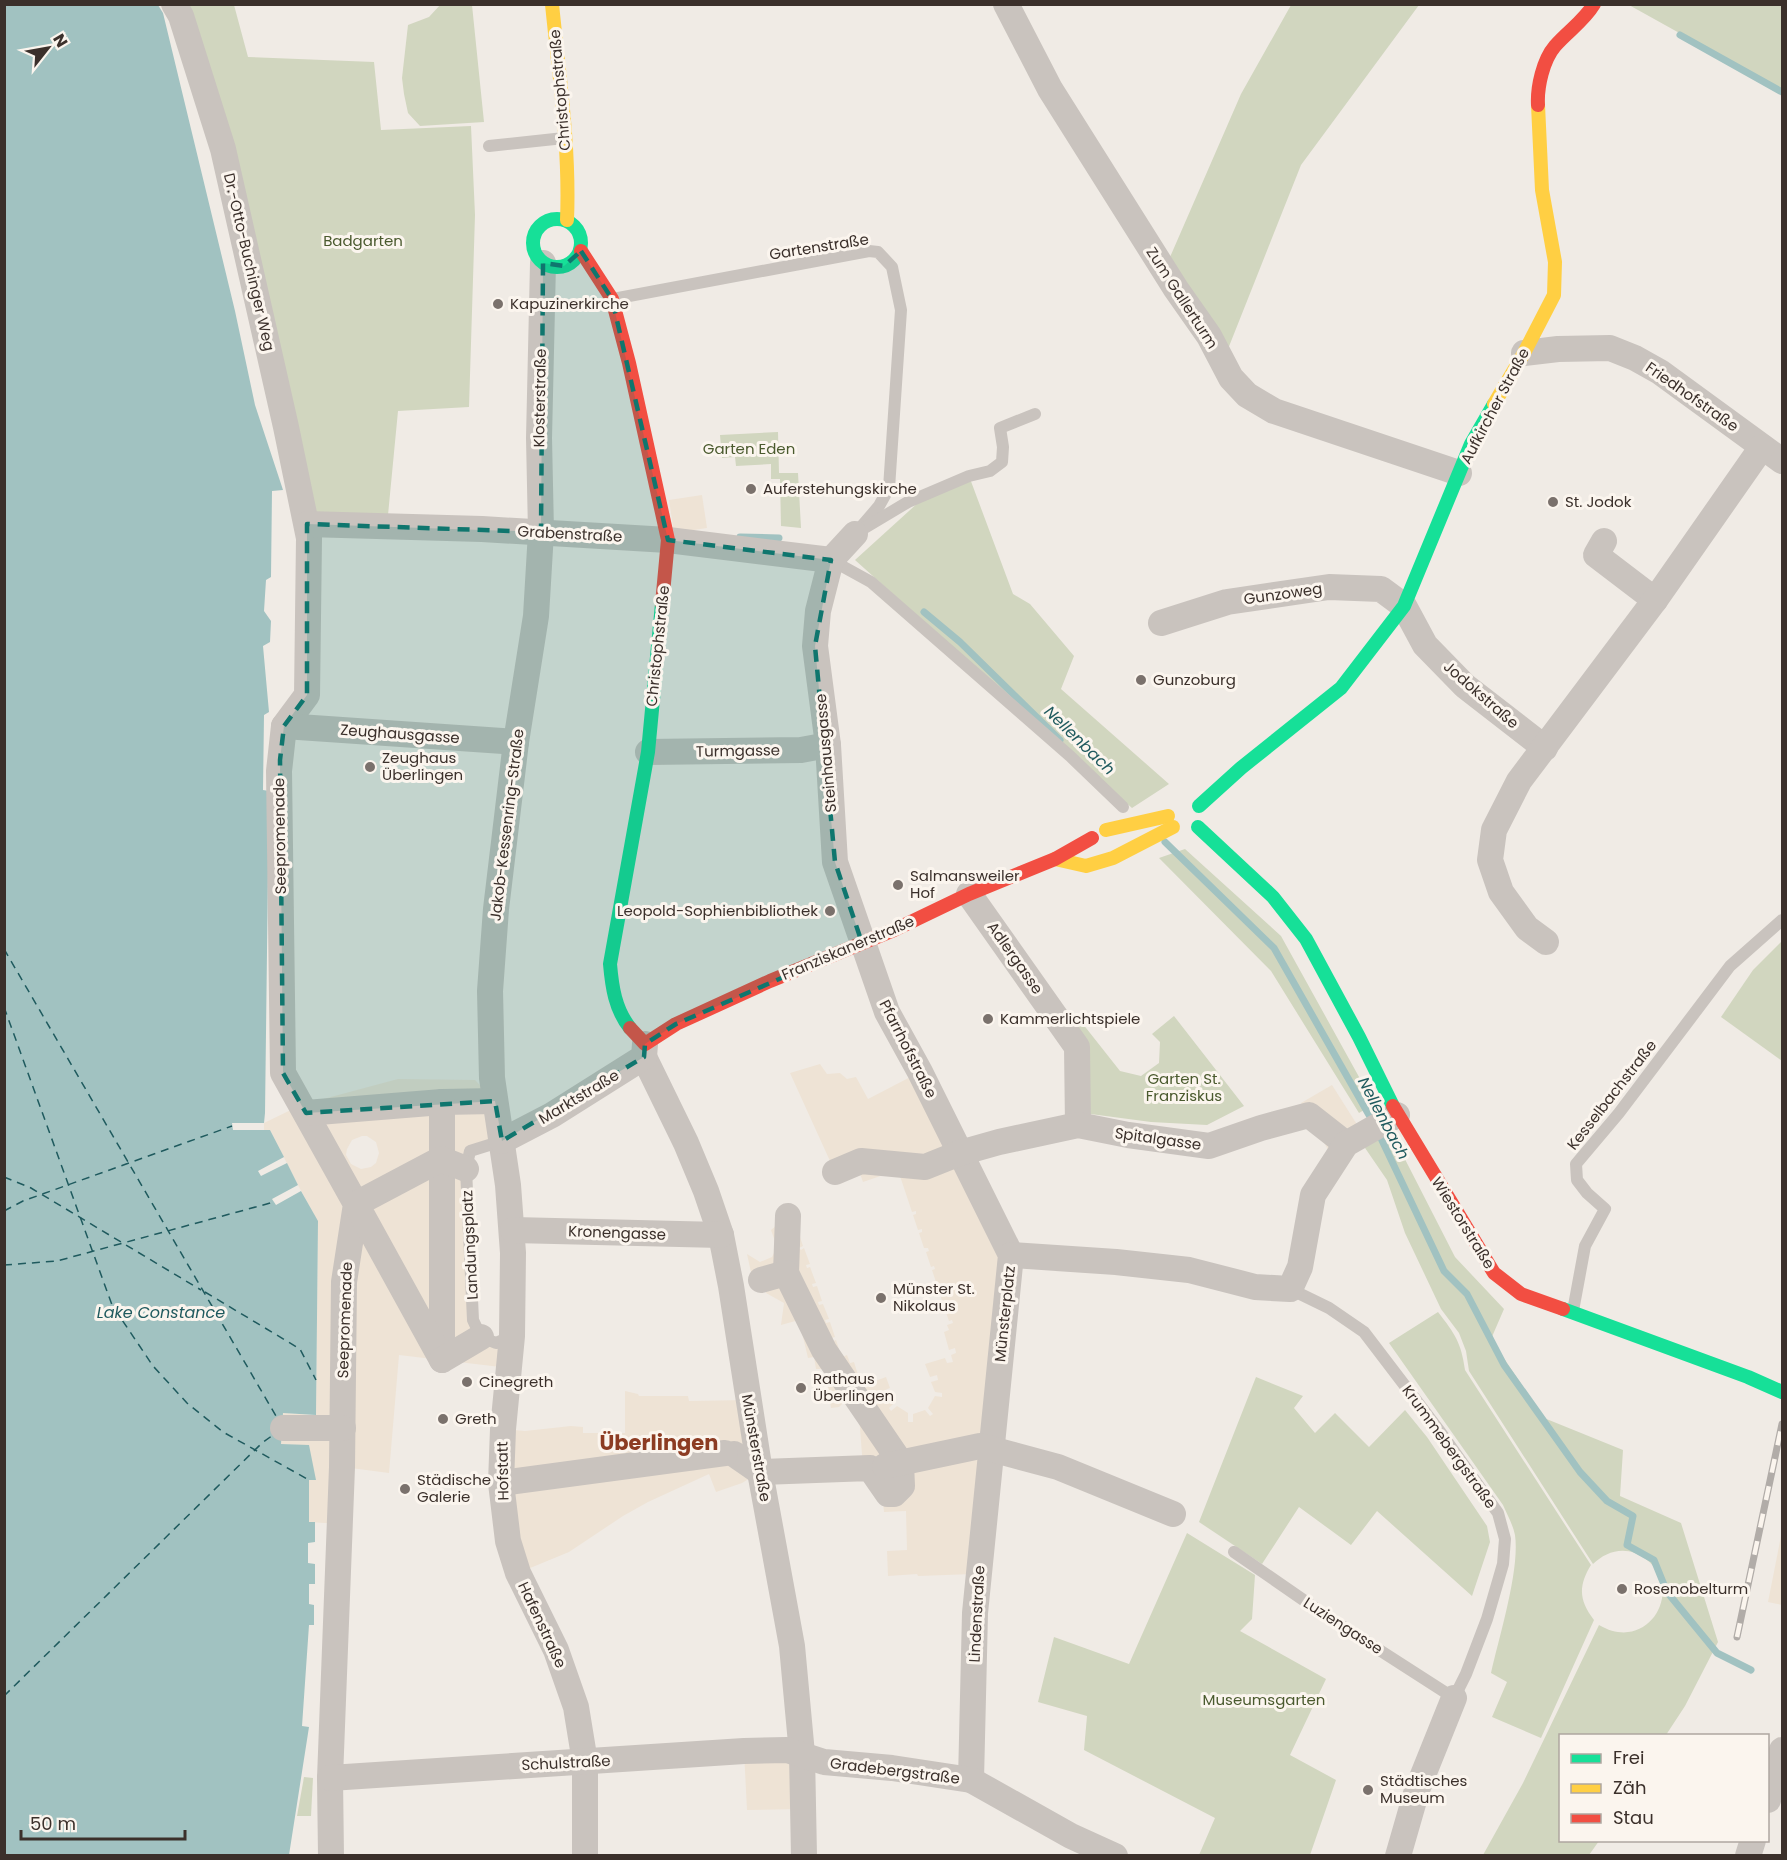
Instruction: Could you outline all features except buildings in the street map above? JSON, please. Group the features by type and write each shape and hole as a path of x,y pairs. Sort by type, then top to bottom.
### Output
{"street":[{"name":"Dr.-Otto-Buchinger Weg","path":"174,4 181,16 223,149 307,524"},
{"name":"Christophstraße","path":"552,4 565,138 567,220 579,231 582,240 581,251 612,299 632,374 668,540 648,752 610,964 612,992 620,1013 645,1050"},
{"name":"Zum Gallerturm","path":"1006,4 1050,89 1176,289 1209,336 1231,378 1247,395 1274,411 1459,473"},
{"name":"Aufkircher Straße","path":"1199,806 1241,768 1341,688 1404,606 1471,444 1524,353 1554,295 1555,262 1542,190 1538,99 1542,74 1553,48 1587,16 1594,4"},
{"name":"Christophstraße","path":"543,263 536,256 533,237 538,228 549,220 566,176"},
{"path":"549,220 567,220"},
{"path":"543,263 550,267 564,266 572,262 581,251"},
{"name":"Klosterstraße","path":"541,532 539,438 543,263"},
{"name":"Friedhofstraße","path":"1524,353 1558,349 1610,348 1635,357 1660,372 1772,454"},
{"path":"1546,942 1527,928 1501,892 1490,860 1494,830 1520,781 1655,600 1772,454"},
{"name":"Grabenstraße","path":"307,524 541,532 668,540 831,560"},
{"path":"278,730 307,695 309,538 307,524"},
{"name":"Jakob-Kessenring-Straße","path":"498,1120 490,1035 490,991 496,909 516,742 536,616 541,532"},
{"path":"831,560 855,534"},
{"path":"1604,541 1596,555 1655,600"},
{"name":"Steinhausgasse","path":"831,560 818,611 815,646 828,745 835,862 862,943"},
{"name":"Gunzoweg","path":"1161,623 1227,602 1329,587 1381,589 1404,606"},
{"name":"Jodokstraße","path":"1404,606 1425,645 1465,686 1545,748"},
{"name":"Zeughausgasse","path":"278,730 516,742"},
{"name":"Seepromenade","path":"278,730 284,1072 356,1204 344,1282 343,1428 330,1778 331,1856"},
{"name":"Turmgasse","path":"648,752 801,750 828,745"},
{"path":"1055,859 1086,866 1113,858 1139,845 1170,821 1181,800 1191,800 1199,806 1202,817 1198,827 1189,833 1183,833 1170,821"},
{"path":"1106,830 1170,821"},
{"name":"Wiestorstraße","path":"1198,827 1273,897 1306,939 1359,1037 1391,1118 1494,1273 1521,1294 1719,1372 1748,1377 1782,1392"},
{"name":"Franziskanerstraße","path":"645,1050 676,1024 969,894 1055,859 1092,838"},
{"name":"Adlergasse","path":"969,894 1077,1047 1078,1125"},
{"name":"Pfarrhofstraße","path":"862,943 887,1012 960,1153"},
{"name":"Marktstraße","path":"498,1120 552,1115 645,1050"},
{"name":"Münsterstraße","path":"645,1050 706,1191 721,1235 760,1472 792,1646 802,1754 804,1856"},
{"path":"306,1113 442,1102 498,1120 513,1230 512,1336"},
{"path":"441,1360 442,1102"},
{"name":"Spitalgasse","path":"835,1172 861,1161 925,1167 960,1153 999,1142 1078,1125 1128,1135 1209,1146 1309,1115 1354,1139"},
{"path":"1290,1289 1300,1267 1313,1195 1354,1139 1391,1118"},
{"name":"Münsterplatz","path":"960,1153 1011,1255 990,1449"},
{"path":"441,1360 356,1204 441,1159 466,1169"},
{"path":"788,1216 786,1274 883,1466"},
{"name":"Kronengasse","path":"513,1230 721,1235"},
{"name":"Krummebergstraße","path":"1011,1255 1086,1259 1189,1270 1255,1287 1290,1289"},
{"path":"761,1280 786,1274"},
{"name":"Hofstatt","path":"512,1336 503,1429 501,1484 508,1541 518,1573"},
{"path":"441,1360 481,1337"},
{"path":"283,1428 343,1428"},
{"path":"501,1484 730,1454 760,1472 883,1466 980,1446 1058,1467 1173,1514"},
{"name":"Lindenstraße","path":"971,1780 975,1613 990,1449"},
{"name":"Hafenstraße","path":"518,1573 560,1659 576,1707 585,1762 585,1856"},
{"name":"Krummebergstraße","path":"1398,1856 1417,1790 1454,1698"},
{"name":"Schulstraße","path":"330,1778 744,1751 787,1749 802,1754"},
{"path":"1769,1796 1779,1779 1782,1750"},
{"name":"Gradebergstraße","path":"802,1754 824,1762 892,1768 971,1780 1071,1836 1115,1856"}],"lane":[{"path":"489,146 565,138"},
{"name":"Gartenstraße","path":"612,299 869,251 878,252 892,267 901,310 889,488 879,506 855,534"},
{"path":"855,534 908,502 969,476 990,471 1002,462 1003,447 1000,428 1035,414"},
{"name":"Grabenstraße","path":"831,560 871,582 1070,756 1123,807"},
{"name":"Kesselbachstraße","path":"1572,1314 1585,1246 1605,1209 1587,1193 1578,1180 1576,1164 1620,1113 1730,966 1782,920"},
{"name":"Landungsplatz","path":"481,1337 473,1320 466,1169 470,1151 498,1120"},
{"name":"Krummebergstraße","path":"1290,1289 1329,1308 1364,1332 1498,1513 1505,1539 1503,1564 1487,1618 1466,1674 1454,1698"},
{"path":"481,1337 496,1343 512,1336"},
{"name":"Luziengasse","path":"1234,1552 1328,1617 1454,1698"}],"highlighted area":[{"path":"581,251 612,299 668,540 831,560 815,646 835,862 862,943 676,1024 645,1044 644,1057 502,1141 495,1101 306,1113 283,1073 280,760 284,726 307,695 307,524 541,532 543,263 564,266"}],"green space":[{"path":"441,4 472,5 484,122 420,126 408,113 402,78 408,25 429,17"},
{"name":"Badgarten","path":"189,5 234,5 248,57 374,62 381,130 471,126 475,215 469,407 398,411 388,515 308,512 223,128"},
{"path":"1291,5 1419,5 1301,165 1226,354 1167,264 1241,94"},
{"path":"1629,5 1782,5 1782,90"},
{"name":"Garten Eden","path":"778,432 779,473 798,473 801,528 781,526 780,479 771,479 771,464 736,466 735,457 722,458 720,435"},
{"path":"969,476 1013,594 1030,604 1074,656 1061,689 1169,784 1132,808 855,560 931,491"},
{"path":"1185,849 1281,936 1374,1104 1359,1113 1271,971 1159,858"},
{"path":"1782,941 1782,1061 1721,1017 1753,970"},
{"name":"Garten St. Franziskus","path":"1075,1014 1120,1071 1141,1076 1159,1063 1160,1042 1152,1034 1174,1016 1244,1106 1207,1125 1151,1122 1083,1113 1066,1020"},
{"path":"1388,1126 1455,1257 1504,1309 1491,1339 1544,1418 1623,1450 1620,1496 1681,1523 1718,1642 1685,1706 1667,1734 1559,1734 1559,1842 1598,1842 1589,1855 1483,1855 1523,1783 1599,1625 1618,1632 1635,1631 1649,1623 1658,1610 1662,1595 1661,1579 1652,1564 1629,1551 1612,1552 1593,1564 1469,1371 1466,1351 1459,1333 1441,1309 1405,1233 1387,1180 1363,1145"},
{"path":"1438,1312 1456,1339 1465,1370 1591,1565 1584,1580 1582,1593 1585,1606 1594,1620 1541,1738 1492,1717 1507,1682 1491,1673 1512,1585 1516,1550 1511,1523 1503,1505 1389,1343"},
{"path":"1256,1377 1303,1396 1294,1408 1315,1433 1335,1413 1369,1447 1405,1410 1427,1437 1487,1526 1490,1542 1472,1596 1377,1511 1351,1545 1299,1507 1262,1564 1199,1522"},
{"name":"Museumsgarten","path":"1187,1533 1255,1575 1252,1619 1240,1631 1326,1679 1290,1755 1336,1780 1310,1855 1199,1855 1215,1818 1084,1750 1087,1716 1038,1702 1054,1637 1129,1664"},
{"path":"304,1777 313,1778 311,1816 297,1816"}],"shaded area":[{"path":"702,495 707,528 674,533 669,500"},
{"path":"820,1064 827,1074 840,1073 847,1079 856,1077 868,1099 920,1072 1011,1255 973,1574 888,1576 887,1551 907,1550 906,1511 884,1512 882,1492 863,1468 859,1414 845,1401 839,1407 831,1408 825,1369 816,1369 814,1357 808,1358 799,1320 781,1325 784,1303 766,1293 760,1271 751,1272 747,1254 760,1262 772,1257 777,1247 771,1230 792,1213 803,1246 799,1248 801,1250 804,1248 810,1264 806,1265 807,1268 810,1267 816,1283 812,1284 813,1287 817,1286 822,1301 818,1302 819,1305 823,1304 829,1319 825,1320 826,1323 830,1322 835,1337 831,1338 833,1341 836,1340 841,1355 838,1359 847,1355 850,1363 854,1362 859,1378 855,1380 858,1390 886,1377 890,1388 883,1391 884,1394 891,1392 894,1403 889,1408 891,1411 897,1406 908,1413 908,1422 913,1422 913,1414 925,1410 930,1416 933,1414 928,1408 935,1396 942,1397 942,1393 935,1392 931,1382 938,1380 937,1375 930,1377 925,1364 945,1358 947,1363 953,1362 951,1355 956,1353 955,1348 949,1350 944,1332 949,1330 947,1325 953,1323 952,1320 949,1321 944,1307 947,1303 943,1304 938,1288 941,1287 937,1285 932,1270 935,1269 934,1266 931,1267 926,1252 929,1251 928,1248 924,1248 919,1233 922,1229 918,1230 913,1215 916,1211 912,1212 898,1170 863,1182 859,1171 835,1172 790,1073"},
{"path":"398,1079 475,1080 495,1101 502,1141 470,1151 473,1320 496,1343 509,1368 399,1355 389,1473 343,1467 340,1524 309,1522 309,1446 281,1444 283,1413 316,1415 318,1222 270,1130 264,1130 264,1123 301,1105","holes":["367,1136 376,1142 379,1153 376,1163 371,1167 361,1169 351,1164 346,1155 347,1149 352,1140"]},
{"path":"1332,1085 1363,1134 1330,1153 1301,1103"},
{"path":"625,1391 639,1396 688,1396 689,1401 747,1400 760,1472 742,1483 716,1492 709,1474 648,1502 569,1552 518,1573 503,1429 525,1431 571,1426 583,1427 583,1433 625,1433"},
{"path":"1782,1531 1782,1605 1768,1602"},
{"path":"787,1750 802,1809 747,1810 744,1751"}],"water":[{"name":"Lake Constance","path":"5,5 158,5 163,13 235,311 255,405 283,490 272,491 271,577 266,580 264,611 271,621 270,642 263,646 269,712 264,715 263,790 269,791 265,1113 264,1123 232,1123 233,1130 270,1130 284,1157 258,1171 261,1176 287,1163 298,1185 272,1199 276,1205 301,1191 318,1221 316,1415 283,1413 281,1444 309,1445 316,1480 309,1480 309,1522 315,1522 315,1542 308,1543 308,1563 315,1564 315,1584 309,1584 309,1604 314,1605 314,1625 309,1625 302,1726 309,1727 289,1855 5,1856"}],"waterway":[{"path":"1680,35 1782,92"},
{"path":"740,537 779,538"},
{"name":"Nellenbach","path":"924,612 960,642 1060,740"},
{"name":"Nellenbach","path":"1165,842 1274,948 1373,1122"},
{"name":"Nellenbach","path":"1378,1132 1444,1271 1467,1294 1504,1365 1580,1472 1607,1501 1633,1516 1627,1545 1654,1560 1667,1592 1717,1653 1751,1670"}],"ferry route":[{"path":"4,949 276,1416"},
{"path":"4,1007 112,1305 153,1366 187,1403 223,1432 309,1480"},
{"path":"4,1211 23,1201 232,1126"},
{"path":"4,1177 31,1188 201,1290"},
{"path":"4,1265 57,1261 274,1202"},
{"path":"205,1292 300,1349 316,1380"},
{"path":"4,1696 262,1443 273,1435"}],"railway":[{"path":"1737,1637 1782,1424"}],"traffic: fast":[{"path":"552,219 562,219 577,229 581,243 580,252 571,263 562,267 552,267 537,257 533,248 533,238 543,223 552,219"},
{"path":"1199,806 1241,768 1341,688 1404,606 1471,444 1494,404"},
{"path":"630,1028 618,1005 613,989 610,964 648,752 662,604"},
{"path":"1198,827 1273,897 1306,939 1393,1106"},
{"path":"1563,1309 1748,1377 1782,1392"}],"traffic: slow":[{"path":"552,4 565,139 567,220"},
{"path":"1494,404 1554,295 1555,262 1542,190 1538,105"},
{"path":"1106,830 1168,816"},
{"path":"1055,859 1086,866 1113,858 1173,827"}],"traffic: jam":[{"path":"1538,105 1542,74 1547,59 1560,41 1586,16 1594,4"},
{"path":"581,251 612,299 629,363 668,540 662,604"},
{"path":"630,1028 645,1044 676,1024 770,981 894,930 969,894 1055,859 1092,838"},
{"path":"1393,1106 1494,1273 1521,1294 1563,1309"}],"place":[{"name":"Kapuzinerkirche","path":"498,304"},
{"name":"Auferstehungskirche","path":"751,489"},
{"name":"St. Jodok","path":"1553,502"},
{"name":"Gunzoburg","path":"1141,680"},
{"name":"Zeughaus Überlingen","path":"370,767"},
{"name":"Salmansweiler Hof","path":"898,885"},
{"name":"Leopold-Sophienbibliothek","path":"830,911"},
{"name":"Kammerlichtspiele","path":"988,1019"},
{"name":"Münster St. Nikolaus","path":"881,1298"},
{"name":"Cinegreth","path":"467,1382"},
{"name":"Rathaus Überlingen","path":"801,1388"},
{"name":"Greth","path":"443,1419"},
{"name":"Städische Galerie","path":"405,1489"},
{"name":"Rosenobelturm","path":"1622,1589"},
{"name":"Städtisches Museum","path":"1368,1790"}],"district":[{"name":"Überlingen","path":"659,1443"}]}
